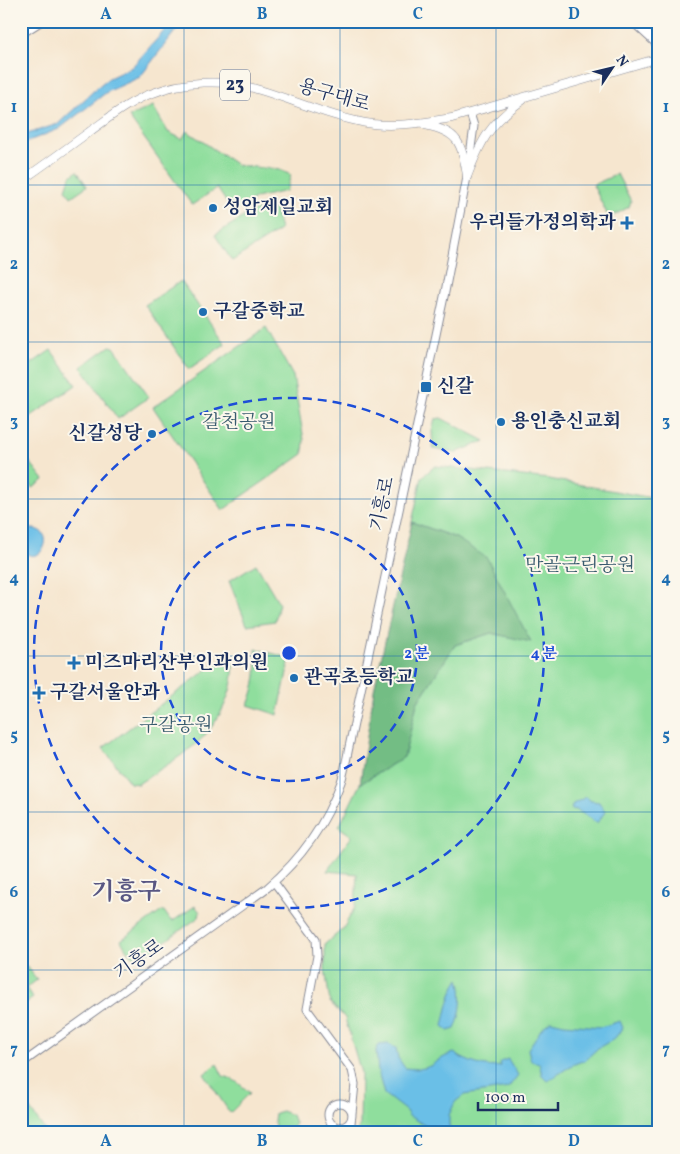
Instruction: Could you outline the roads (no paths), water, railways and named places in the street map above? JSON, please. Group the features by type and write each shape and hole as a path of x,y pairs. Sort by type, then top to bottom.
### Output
{"highway":[{"path":"21,33 40,21"},
{"path":"633,21 659,45"}],"main road":[{"name":"용구대로","path":"21,181 118,111 152,93 173,86 216,83 242,86 332,115 374,124 418,123 452,118 659,58"},
{"path":"467,177 488,130 529,96"},
{"name":"기흥로","path":"21,1064 274,882 292,866 314,837 341,782 445,292 467,177 474,126 470,113"},
{"path":"418,123 440,128 457,140 463,152 467,177"},
{"path":"274,882 316,940 318,956 307,1009 352,1070 355,1084 350,1133"}],"water":[{"path":"173,21 183,21 140,77 107,92 59,129 21,144 21,136 58,124 101,84 132,67"},
{"path":"29,529 38,530 44,535 44,547 35,555 28,555 21,549 21,536"},
{"path":"586,797 591,801 599,802 605,812 597,823 577,810 571,809 573,804"},
{"path":"459,979 462,998 459,1018 455,1029 448,1031 443,1026 451,996"},
{"path":"551,1021 601,1027 620,1021 623,1028 614,1039 598,1048 585,1060 572,1065 548,1081 542,1075 539,1063 531,1061 528,1049 542,1028"},
{"path":"388,1044 396,1048 398,1058 405,1068 427,1067 454,1053 470,1062 483,1066 501,1066 500,1062 508,1059 518,1075 508,1088 464,1095 455,1102 449,1115 449,1125 452,1133 436,1132 409,1116 406,1111 384,1094 378,1072 376,1050 379,1045"}],"place":[{"name":"성암제일교회","path":"213,208"},
{"name":"우리들가정의학과","path":"627,223"},
{"name":"구갈중학교","path":"203,312"},
{"name":"신갈","path":"426,387"},
{"name":"용인충신교회","path":"501,422"},
{"name":"신갈성당","path":"152,434"},
{"name":"미즈마리산부인과의원","path":"74,663"},
{"name":"관곡초등학교","path":"294,678"},
{"name":"구갈서울안과","path":"39,693"}],"district":[{"name":"기흥구","path":"126,893"}],"park label":[{"name":"갈천공원","path":"239,423"},
{"name":"만골근린공원","path":"580,566"},
{"name":"구갈공원","path":"176,726"}]}
